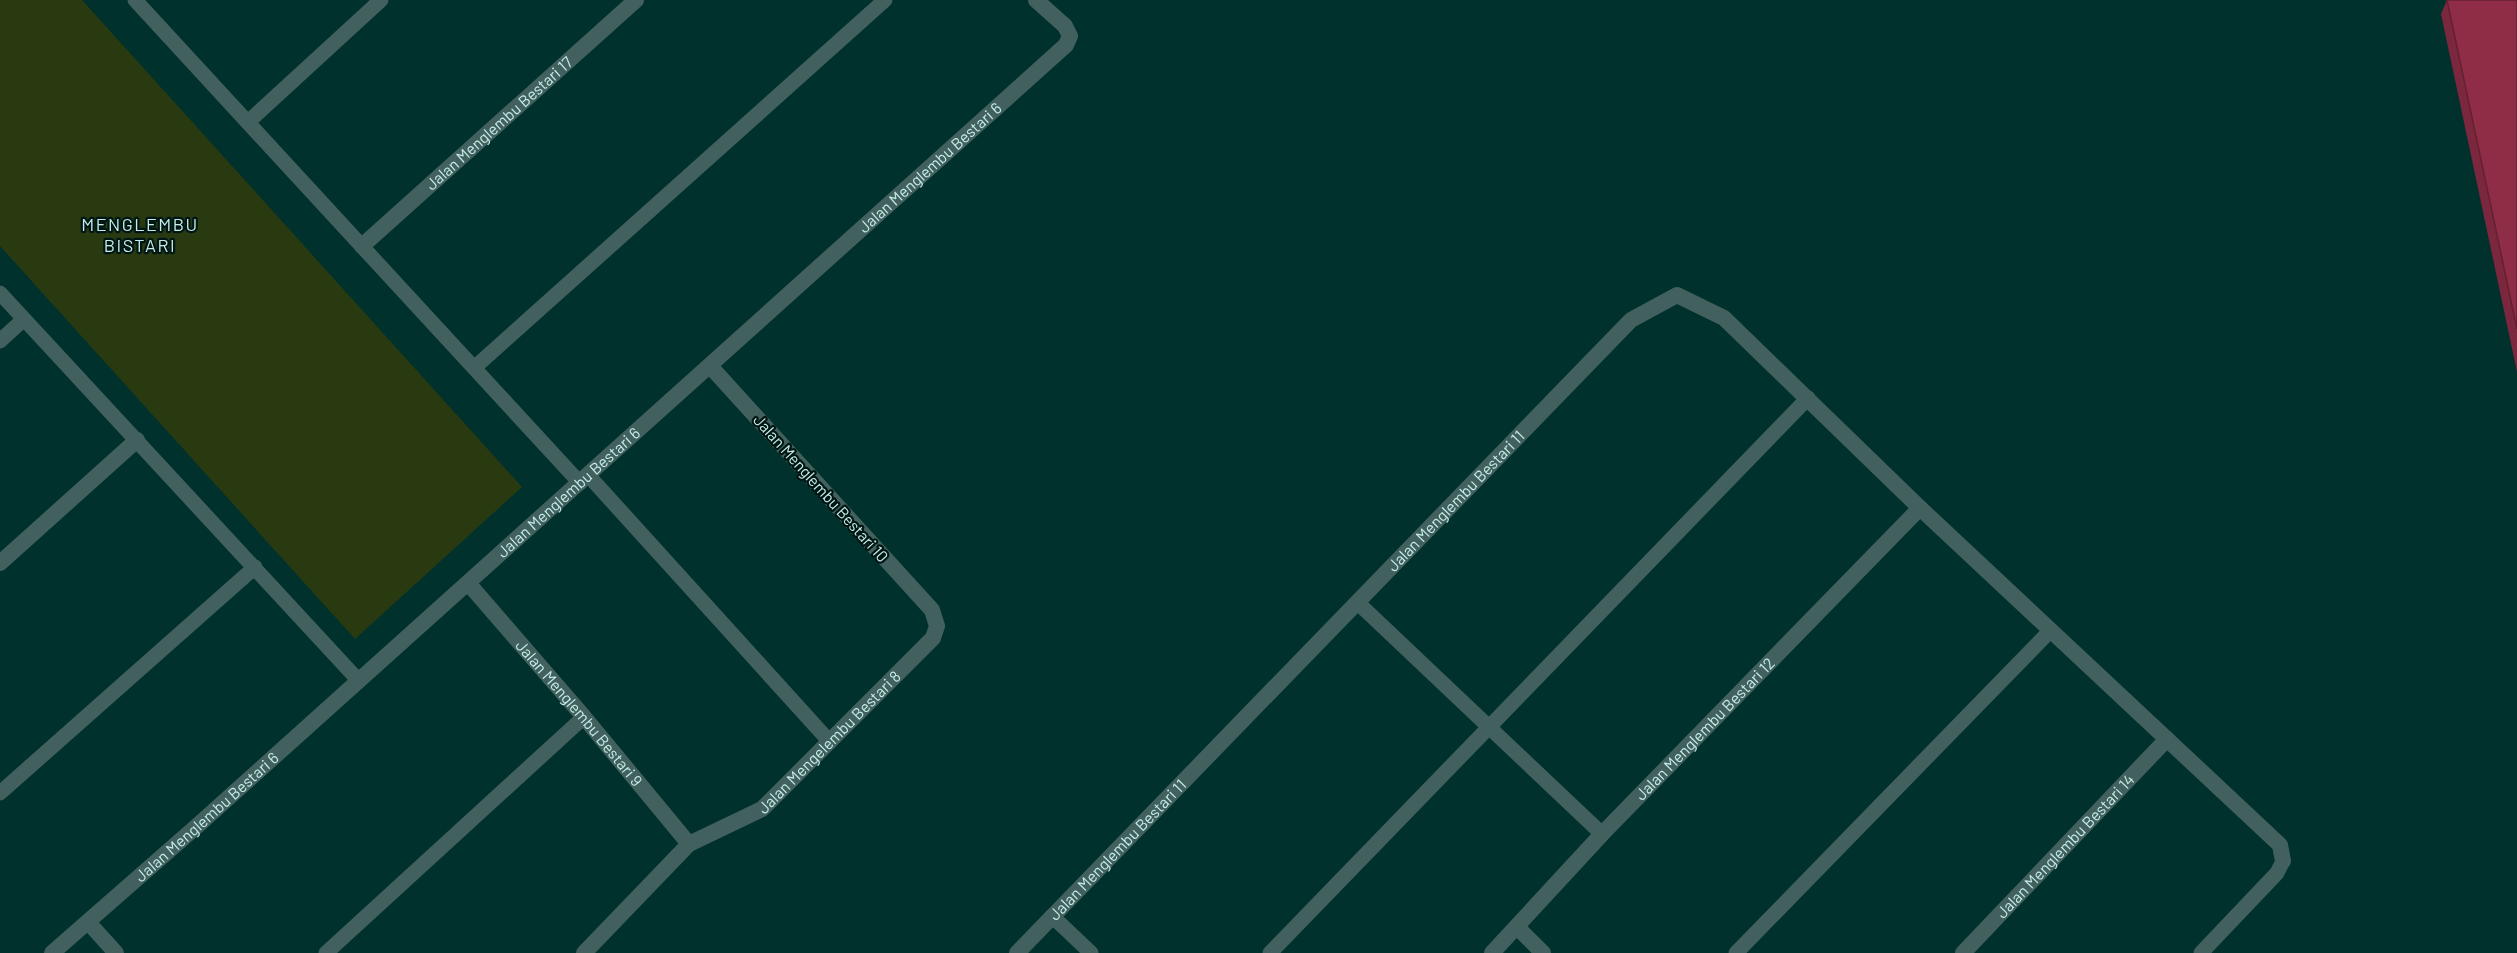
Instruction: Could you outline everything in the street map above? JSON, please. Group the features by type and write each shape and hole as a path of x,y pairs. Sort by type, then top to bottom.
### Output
{"street":[{"name":"Jalan Menglembu Bestari 17","path":"362,246 636,0"},
{"name":"Jalan Menglembu Bestari 6","path":"52,953 359,681 1066,45 1070,36 1065,26 1036,0"},
{"name":"Jalan Menglembu Bestari 11","path":"1017,953 1631,320 1677,295 1724,318 1920,508 2280,845 2283,861"},
{"name":"Jalan Menglembu Bestari 10","path":"710,366 932,610"},
{"path":"0,563 137,440"},
{"name":"Jalan Menglembu Bestari 12","path":"1492,953 1602,834 1920,508"},
{"name":"Jalan Menglembu Bestari 9","path":"468,583 584,717 689,844"},
{"name":"Jalan Mengelembu Bestari 8","path":"689,844 762,809 933,638 937,626 932,610"},
{"name":"Jalan Menglembu Bestari 14","path":"1963,953 2167,739"},
{"path":"584,953 689,844"},
{"path":"88,922 116,953"},
{"path":"1517,927 1544,953"}],"lane":[{"path":"135,0 474,368 584,479 830,742"},
{"path":"248,122 381,0"},
{"path":"474,368 885,0"},
{"path":"0,293 359,681"},
{"path":"0,341 24,319"},
{"path":"1270,953 1808,398"},
{"path":"0,793 255,567"},
{"path":"1357,602 1602,834"},
{"path":"1736,953 2051,630"},
{"path":"326,953 584,717"},
{"path":"2201,953 2277,873 2283,861"},
{"path":"1052,916 1091,953"}],"green space":[{"path":"0,0 82,0 522,487 355,639 0,246"}],"building":[{"path":"2447,0 2517,0 2517,329"}],"district":[{"name":"MENGLEMBU BISTARI","path":"140,235"}]}
